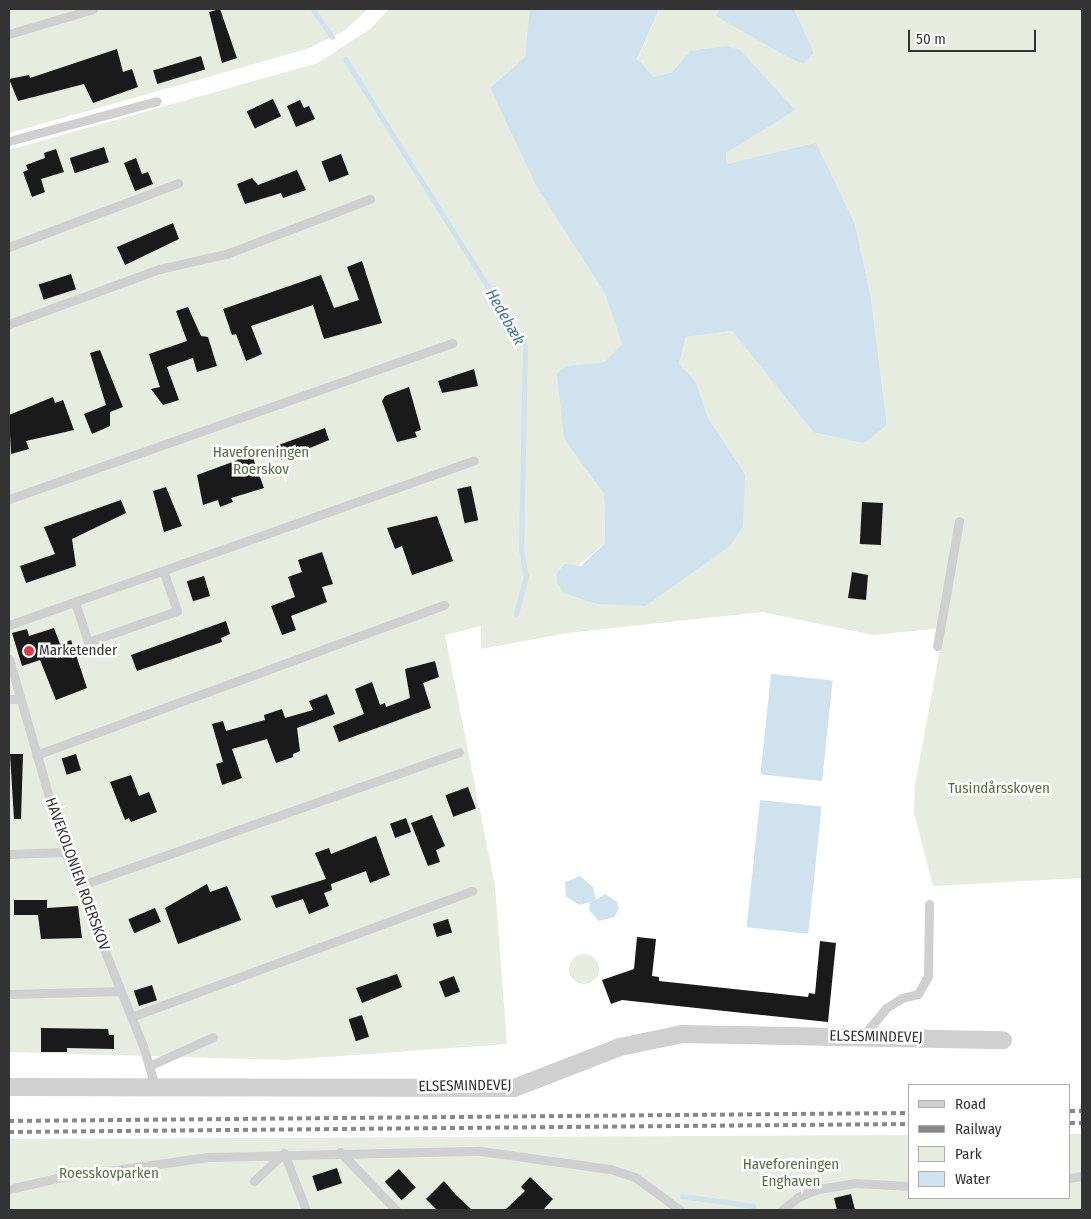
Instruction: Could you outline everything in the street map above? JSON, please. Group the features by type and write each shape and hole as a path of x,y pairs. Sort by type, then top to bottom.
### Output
{"street":[{"name":"ELSESMINDEVEJ","path":"9,1087 514,1088 620,1047 682,1034 1003,1040"}],"lane":[{"path":"9,34 93,9"},
{"path":"9,141 157,101"},
{"path":"9,247 178,183"},
{"path":"9,324 159,269 226,254 370,199"},
{"path":"9,499 452,343"},
{"path":"9,625 164,573 474,460"},
{"path":"937,646 959,521"},
{"path":"74,602 88,642 177,611 164,573"},
{"path":"36,755 444,605"},
{"name":"HAVEKOLONIEN ROERSKOV","path":"9,658 65,852 121,991 155,1086"},
{"path":"9,699 20,699"},
{"path":"79,886 459,752"},
{"path":"9,854 65,852"},
{"path":"131,1017 472,891"},
{"path":"862,1037 886,1008 902,998 918,994 928,976 929,904"},
{"path":"9,994 121,991"},
{"path":"149,1066 213,1037"},
{"path":"9,1189 153,1164 284,1153 480,1151 610,1169 635,1177 678,1210"},
{"path":"340,1152 396,1210"},
{"path":"254,1181 284,1153"},
{"path":"284,1153 306,1210"},
{"path":"782,1210 798,1197 818,1189 854,1184 908,1186"}],"green space":[{"path":"9,9 368,9 344,31 307,49 9,133"},
{"path":"389,9 531,9 525,57 490,88 536,186 605,294 622,344 604,362 566,366 564,439 604,494 605,543 557,583 745,474 708,418 696,382 679,364 686,337 732,331 813,432 887,425 871,298 855,224 816,144 727,164 726,153 751,135 690,51 672,72 654,77 637,60 659,9 720,9 717,16 803,64 814,53 794,9 1082,9 1082,878 933,886 914,813 915,785 944,628 873,635 762,612 567,633 481,649 481,626 445,635 495,886 507,1044 285,1060 9,1052 9,150 318,63 370,29"},
{"path":"584,954 595,958 599,969 595,980 584,984 573,980 569,969 573,958"},
{"name":"Haveforeningen Enghaven","path":"1071,1134 1082,1134 1082,1210 9,1210 9,1139 908,1135 908,1199 1071,1199"}],"water":[{"path":"530,9 659,9 637,59 654,77 672,72 690,51 726,46 740,50 795,110 726,153 727,164 816,143 855,224 871,298 887,425 864,443 813,432 732,331 686,337 679,364 696,382 708,418 745,474 743,526 730,546 645,606 597,604 564,593 557,583 557,573 565,564 581,566 605,543 604,494 564,439 557,374 566,366 604,362 622,344 605,294 536,186 490,88 525,57"},
{"path":"720,9 794,9 814,53 803,64 716,16"},
{"path":"771,674 833,680 822,781 760,774"},
{"path":"760,800 822,806 808,934 747,927"},
{"path":"580,876 593,887 596,900 605,894 617,902 619,909 614,917 599,921 589,910 590,902 580,905 566,897 565,882"}],"building":[{"path":"220,9 237,58 222,63 209,12"},
{"path":"117,49 123,72 132,69 138,87 93,103 84,84 18,101 9,79 29,75 30,78"},
{"path":"201,56 205,69 157,84 153,71"},
{"path":"273,99 281,116 255,128 247,111"},
{"path":"300,100 304,108 309,106 315,119 296,127 287,106"},
{"path":"104,147 109,162 75,173 70,158"},
{"path":"56,149 64,172 41,179 45,192 32,197 23,172 28,170 26,165 45,158 44,153"},
{"path":"341,154 349,175 329,182 321,162"},
{"path":"136,158 142,174 148,172 153,184 135,191 124,163"},
{"path":"297,170 306,190 283,198 281,193 245,204 237,184 252,178 258,185"},
{"path":"173,223 179,239 125,265 117,247"},
{"path":"362,261 382,323 324,339 313,305 251,326 262,354 246,361 236,334 232,335 223,309 321,275 334,308 359,300 347,267"},
{"path":"71,274 76,289 44,300 39,285"},
{"path":"188,307 201,336 208,337 217,366 197,372 193,358 167,367 179,400 163,405 151,389 160,387 149,354 187,341 176,311"},
{"path":"100,350 123,407 110,412 110,426 92,434 84,414 106,405 90,353"},
{"path":"474,369 478,386 442,393 438,381"},
{"path":"409,387 421,430 415,432 417,437 397,442 382,401 385,396"},
{"path":"53,397 55,403 63,400 74,430 26,441 29,449 11,454 9,415"},
{"path":"325,428 329,440 281,460 276,446"},
{"path":"249,447 264,488 231,498 233,502 220,507 218,500 203,505 197,475 238,460 235,453"},
{"path":"471,486 478,520 465,523 457,489"},
{"path":"166,487 182,526 164,532 153,491"},
{"path":"121,500 126,513 72,539 76,566 26,583 20,566 55,554 44,527"},
{"path":"862,502 883,503 881,545 860,544"},
{"path":"437,516 453,561 412,575 402,546 395,549 387,528"},
{"path":"322,552 333,584 322,587 327,602 291,616 296,630 282,635 271,606 295,597 288,577 302,572 298,560"},
{"path":"852,572 868,575 866,600 848,598"},
{"path":"204,576 210,596 193,601 187,581"},
{"path":"226,621 230,634 221,638 222,642 137,671 131,655"},
{"path":"54,628 60,644 71,640 87,688 56,700 40,660 22,666 12,633 27,629 29,636"},
{"path":"435,661 439,677 423,683 431,708 339,742 333,726 364,714 355,689 372,682 380,705 385,703 386,707 410,698 405,669"},
{"path":"327,694 335,714 297,728 300,751 293,754 293,757 276,763 267,739 232,749 242,778 222,785 216,764 223,762 212,724 223,721 226,731 265,720 264,715 282,709 285,718 313,710 309,701"},
{"path":"10,754 23,754 21,819 14,819"},
{"path":"76,754 81,770 67,775 62,758"},
{"path":"131,775 139,796 149,792 157,812 131,822 129,818 125,820 110,782"},
{"path":"468,787 476,809 453,817 445,795"},
{"path":"432,815 445,846 436,850 440,862 428,866 411,823"},
{"path":"406,818 411,832 395,838 390,824"},
{"path":"376,836 390,875 370,883 366,871 331,884 332,890 324,893 329,906 309,914 303,899 276,908 271,896 326,879 315,853 329,848 331,854"},
{"path":"207,884 210,892 227,886 241,920 178,944 165,908"},
{"path":"14,900 47,900 47,908 78,906 82,938 41,939 38,915 14,915"},
{"path":"155,908 161,922 134,933 128,919"},
{"path":"448,919 452,932 437,937 433,924"},
{"path":"637,937 656,939 652,976 659,977 659,981 808,997 809,993 815,994 820,941 836,943 828,1022 622,1000 611,1004 602,980 634,969"},
{"path":"397,974 402,987 362,1003 356,988"},
{"path":"454,976 460,992 445,998 439,982"},
{"path":"152,985 157,1000 139,1006 134,991"},
{"path":"362,1015 369,1037 356,1041 349,1019"},
{"path":"41,1028 108,1029 109,1035 114,1035 114,1049 67,1048 67,1052 41,1052"},
{"path":"337,1168 342,1183 317,1191 312,1176"},
{"path":"399,1169 416,1188 402,1200 385,1182"},
{"path":"530,1177 553,1199 543,1210 505,1210 525,1191 521,1187"},
{"path":"444,1181 472,1210 437,1210 426,1199"},
{"path":"851,1194 855,1210 837,1210 834,1198"}],"waterway":[{"name":"Hedebæk","path":"313,9 332,37"},
{"name":"Hedebæk","path":"345,59 525,346 521,549 526,576 516,614"},
{"name":"Hedebæk","path":"682,1196 753,1206"}],"railway":[{"path":"1071,1111 1082,1111"},
{"path":"9,1121 908,1113"},
{"path":"1071,1123 1082,1123"},
{"path":"9,1132 908,1124"}],"place":[{"name":"Marketender","path":"29,651"}],"park label":[{"name":"Haveforeningen Roerskov","path":"261,460"},
{"name":"Tusindårsskoven","path":"999,789"},
{"name":"Roesskovparken","path":"109,1174"}]}
